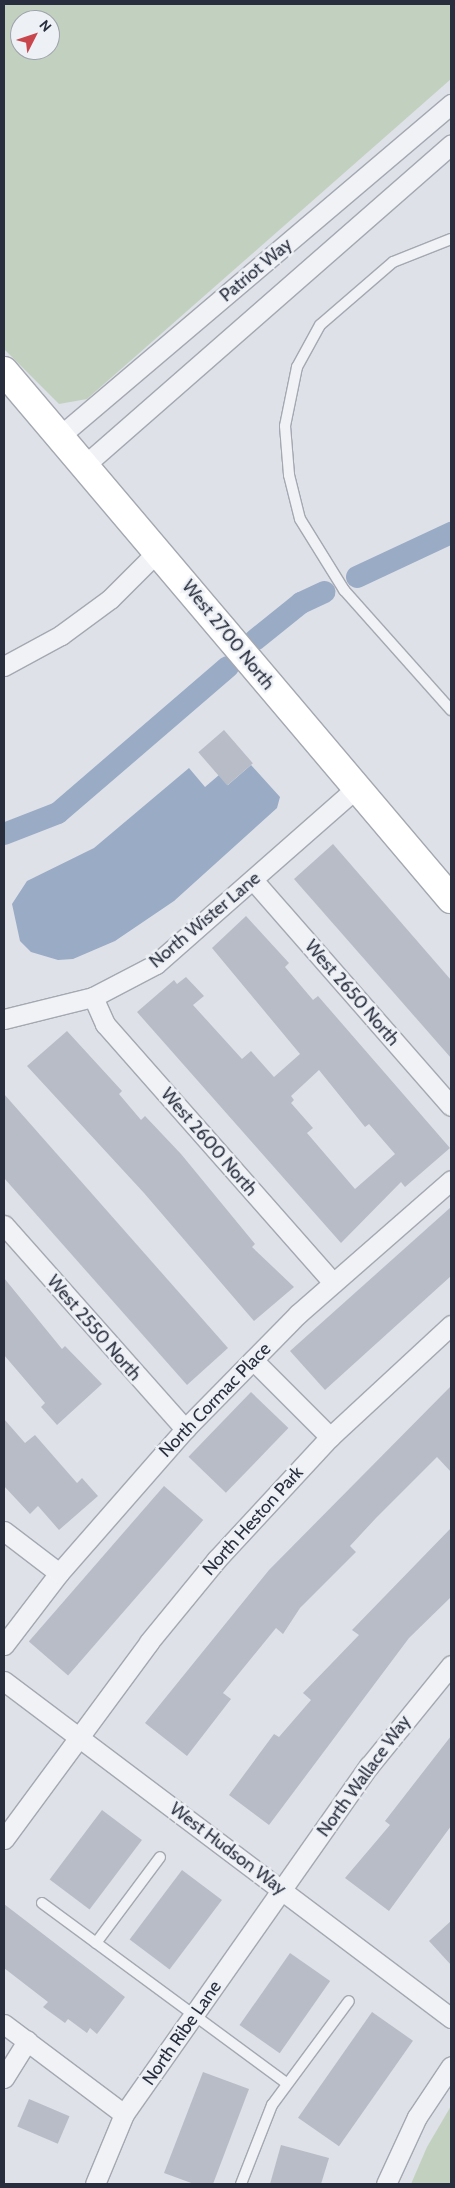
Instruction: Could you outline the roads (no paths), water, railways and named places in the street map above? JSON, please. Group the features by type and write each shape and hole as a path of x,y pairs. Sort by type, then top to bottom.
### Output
{"street":[{"name":"Patriot Way","path":"61,435 451,104"},
{"name":"Patriot Way","path":"86,464 451,145"},
{"name":"West 2700 North","path":"4,372 86,464 354,790 451,899"},
{"path":"4,666 62,634 110,599 158,550"},
{"name":"North Wister Lane","path":"4,1019 93,997 156,964 354,790"},
{"name":"West 2650 North","path":"253,880 451,1106"},
{"name":"West 2600 North","path":"93,997 105,1024 333,1283"},
{"name":"North Cormac Place","path":"4,1645 59,1573 185,1429 333,1283 451,1180"},
{"name":"West 2550 North","path":"4,1225 185,1429"},
{"name":"North Heston Park","path":"4,1838 78,1737 216,1560 330,1437 451,1325"},
{"path":"253,1360 330,1437"},
{"path":"4,1531 59,1573"},
{"name":"North Wallace Way","path":"283,1890 369,1766 451,1666"},
{"name":"West Hudson Way","path":"4,1681 451,2018"},
{"name":"North Ribe Lane","path":"95,2184 124,2114 283,1890"},
{"path":"4,2024 124,2114"},
{"path":"4,2078 27,2041"},
{"path":"386,2184 417,2117 451,2066"}],"lane":[{"path":"451,238 393,262 320,325 297,367 285,426 289,474 300,520 344,590 451,710"},
{"path":"96,1943 160,1857"},
{"path":"42,1903 286,2084"},
{"path":"241,2184 272,2104 349,2001"}],"water":[{"path":"251,765 280,797 277,808 174,901 115,941 73,959 58,960 31,952 20,941 12,904 27,881 94,848 189,768 205,787 219,775 228,785"}],"waterway":[{"path":"357,577 451,533"},
{"path":"255,640 301,603 325,592"},
{"path":"4,834 58,813 228,667"}]}
